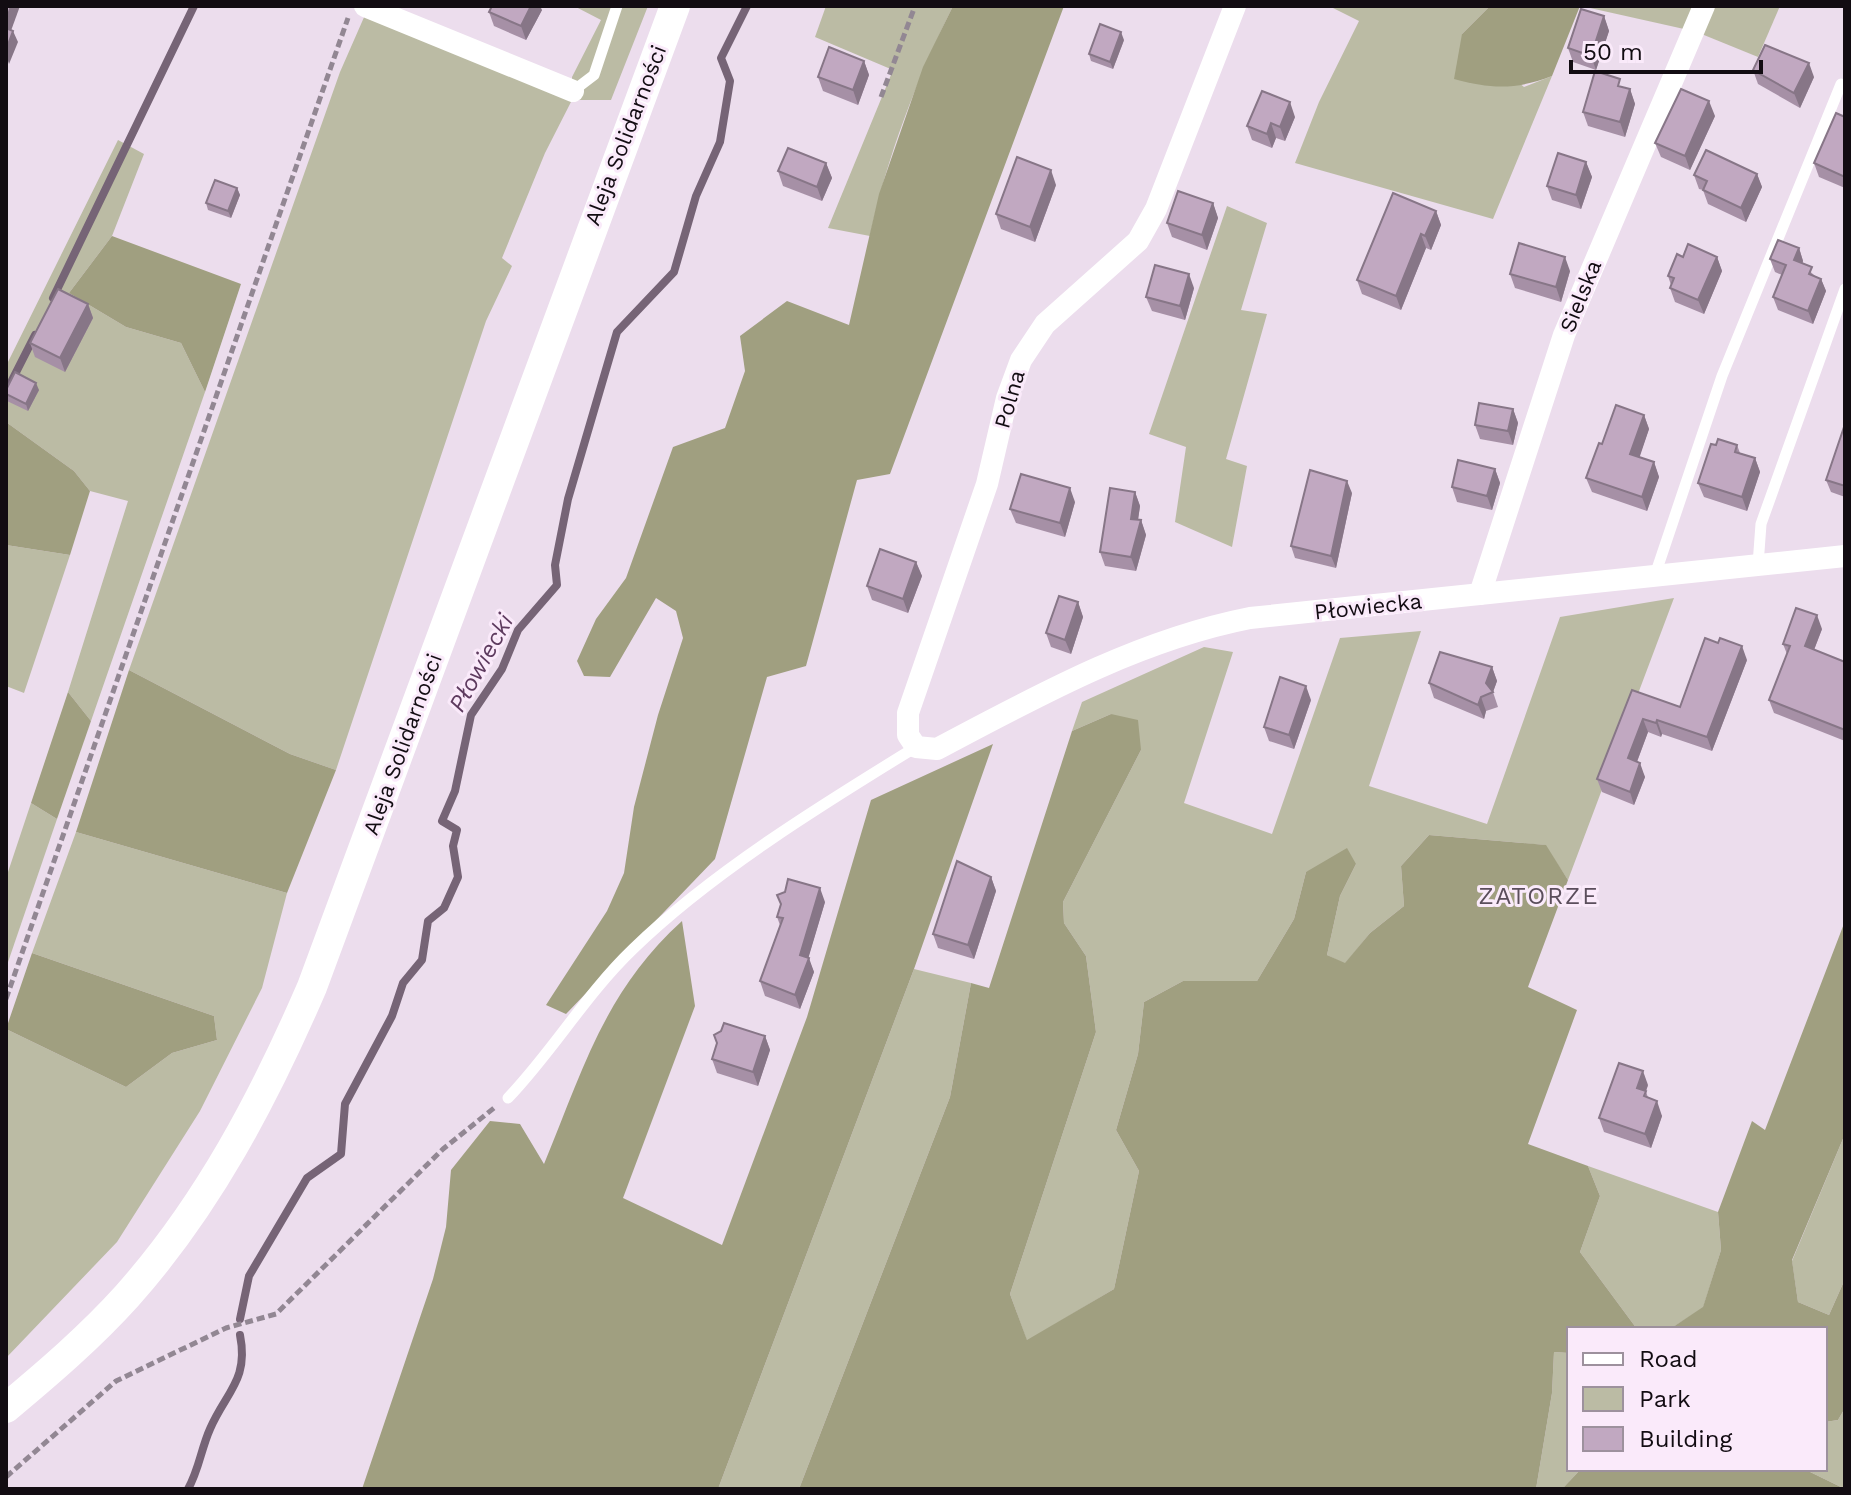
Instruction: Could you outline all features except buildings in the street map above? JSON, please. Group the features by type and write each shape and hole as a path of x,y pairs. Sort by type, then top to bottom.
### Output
{"main road":[{"name":"Aleja Solidarności","path":"6,1408 57,1365 127,1295 196,1207 239,1139 278,1066 312,987 675,6"}],"street":[{"path":"365,6 573,91"},
{"name":"Polna","path":"916,747 908,735 908,713 983,497 1007,398 1021,360 1045,324 1138,241 1173,172 1235,6"},
{"name":"Sielska","path":"1480,594 1564,335 1704,6"},
{"name":"Płowiecka","path":"916,747 937,749 1147,646 1199,628 1250,618 1845,556"}],"lane":[{"path":"573,91 594,75 617,6"},
{"path":"1655,575 1722,376 1841,84"},
{"path":"1758,565 1761,524 1845,289"},
{"path":"508,1098 539,1065 605,977 668,917 783,832 916,747"}],"path":[{"path":"6,999 353,6"},
{"path":"881,97 915,6"},
{"path":"6,1477 116,1381 133,1370 226,1328 276,1314 443,1149 508,1098"}],"green space":[{"path":"574,6 648,6 611,100 572,100 545,153 502,258 512,266 486,321 336,770 290,754 129,670 340,72 365,15 572,99 572,77 601,20"},
{"path":"826,6 953,6 904,118 870,236 828,228 893,70 815,37"},
{"path":"1329,6 1490,6 1462,34 1524,87 1552,76 1493,219 1295,163 1319,102 1359,21"},
{"path":"1581,6 1694,6 1684,29"},
{"path":"1711,6 1780,6 1758,57 1699,33"},
{"path":"118,140 144,154 112,236 69,293 126,327 181,343 205,392 91,721 68,692 128,501 90,491 74,471 6,422 6,366"},
{"path":"1227,206 1267,223 1241,310 1267,314 1226,459 1247,466 1232,547 1175,522 1186,447 1149,434"},
{"path":"6,545 70,555 24,693 6,686"},
{"path":"1674,598 1568,880 1545,845 1429,835 1401,866 1404,906 1370,933 1345,964 1327,955 1340,896 1356,864 1306,872 1294,919 1257,981 1183,981 1144,1002 1138,1054 1116,1130 1139,1171 1114,1289 1027,1341 1010,1294 1096,1032 1086,956 1064,923 1063,902 1141,750 1111,714 1072,731 1082,702 1204,647 1233,652 1184,803 1272,834 1340,638 1421,631 1369,786 1487,824 1560,617"},
{"path":"31,803 57,819 6,968 6,878"},
{"path":"76,832 287,893 262,988 200,1111 117,1242 6,1358 6,1029 126,1087 172,1053 217,1040 214,1016 32,953"},
{"path":"914,969 971,983 950,1097 799,1489 718,1489"},
{"path":"1845,1134 1845,1279 1829,1315 1798,1302 1792,1261"},
{"path":"1588,1166 1718,1212 1721,1250 1703,1308 1673,1327 1636,1327 1580,1252 1600,1196"},
{"path":"1554,1352 1567,1353 1567,1471 1579,1471 1562,1489 1536,1489 1552,1393"},
{"path":"1845,1408 1845,1489 1808,1471 1827,1471 1827,1422 1838,1420"}],"shaded area":[{"path":"953,6 1064,6 890,474 857,480 806,666 767,677 715,859 566,1014 546,1005 607,911 624,873 634,807 658,715 683,638 676,611 656,598 610,677 584,676 577,661 596,619 626,578 673,447 725,428 745,371 740,336 787,301 849,325 879,194 923,67"},
{"path":"1490,6 1580,6 1552,76 1527,84 1503,86 1454,79 1462,34"},
{"path":"112,236 241,284 205,392 181,343 126,327 69,293"},
{"path":"6,422 74,471 90,491 70,555 6,545"},
{"path":"129,670 290,754 336,770 287,893 76,832"},
{"path":"68,692 91,721 57,819 31,803"},
{"path":"1111,714 1138,720 1141,750 1063,902 1064,923 1086,956 1096,1032 1010,1294 1027,1340 1114,1289 1139,1171 1116,1130 1138,1054 1144,1002 1183,981 1257,981 1294,919 1306,872 1347,848 1356,864 1340,896 1327,955 1345,963 1370,933 1404,906 1401,866 1429,835 1546,845 1568,880 1528,987 1577,1010 1528,1144 1588,1166 1600,1196 1580,1252 1636,1327 1567,1327 1567,1353 1554,1352 1552,1393 1536,1489 799,1489 950,1097 971,983 989,988 1072,731"},
{"path":"993,744 914,969 718,1489 362,1489 433,1279 446,1227 451,1170 490,1121 520,1124 544,1164 584,1065 614,1004 655,948 682,921 695,1006 623,1198 722,1245 807,1017 871,800"},
{"path":"1845,921 1845,1134 1792,1260 1798,1302 1829,1315 1845,1279 1845,1408 1838,1420 1827,1422 1827,1327 1673,1327 1703,1307 1721,1250 1718,1212 1752,1121 1765,1130"},
{"path":"32,953 214,1016 217,1040 172,1053 126,1087 6,1029"},
{"path":"1579,1471 1808,1471 1845,1489 1562,1489"}],"waterway":[{"path":"53,298 194,6"},
{"name":"Płowiecki","path":"240,1319 249,1276 307,1178 341,1154 345,1104 392,1016 403,983 422,960 428,921 444,908 458,877 453,846 457,830 442,821 455,791 471,715 502,669 518,630 557,585 555,565 568,499 617,332 674,272 696,196 720,142 730,81 721,58 747,6"},
{"path":"6,392 35,335"},
{"name":"Płowiecki","path":"188,1489 210,1429 239,1375 240,1335"}],"district":[{"name":"ZATORZE","path":"1539,896"}]}
